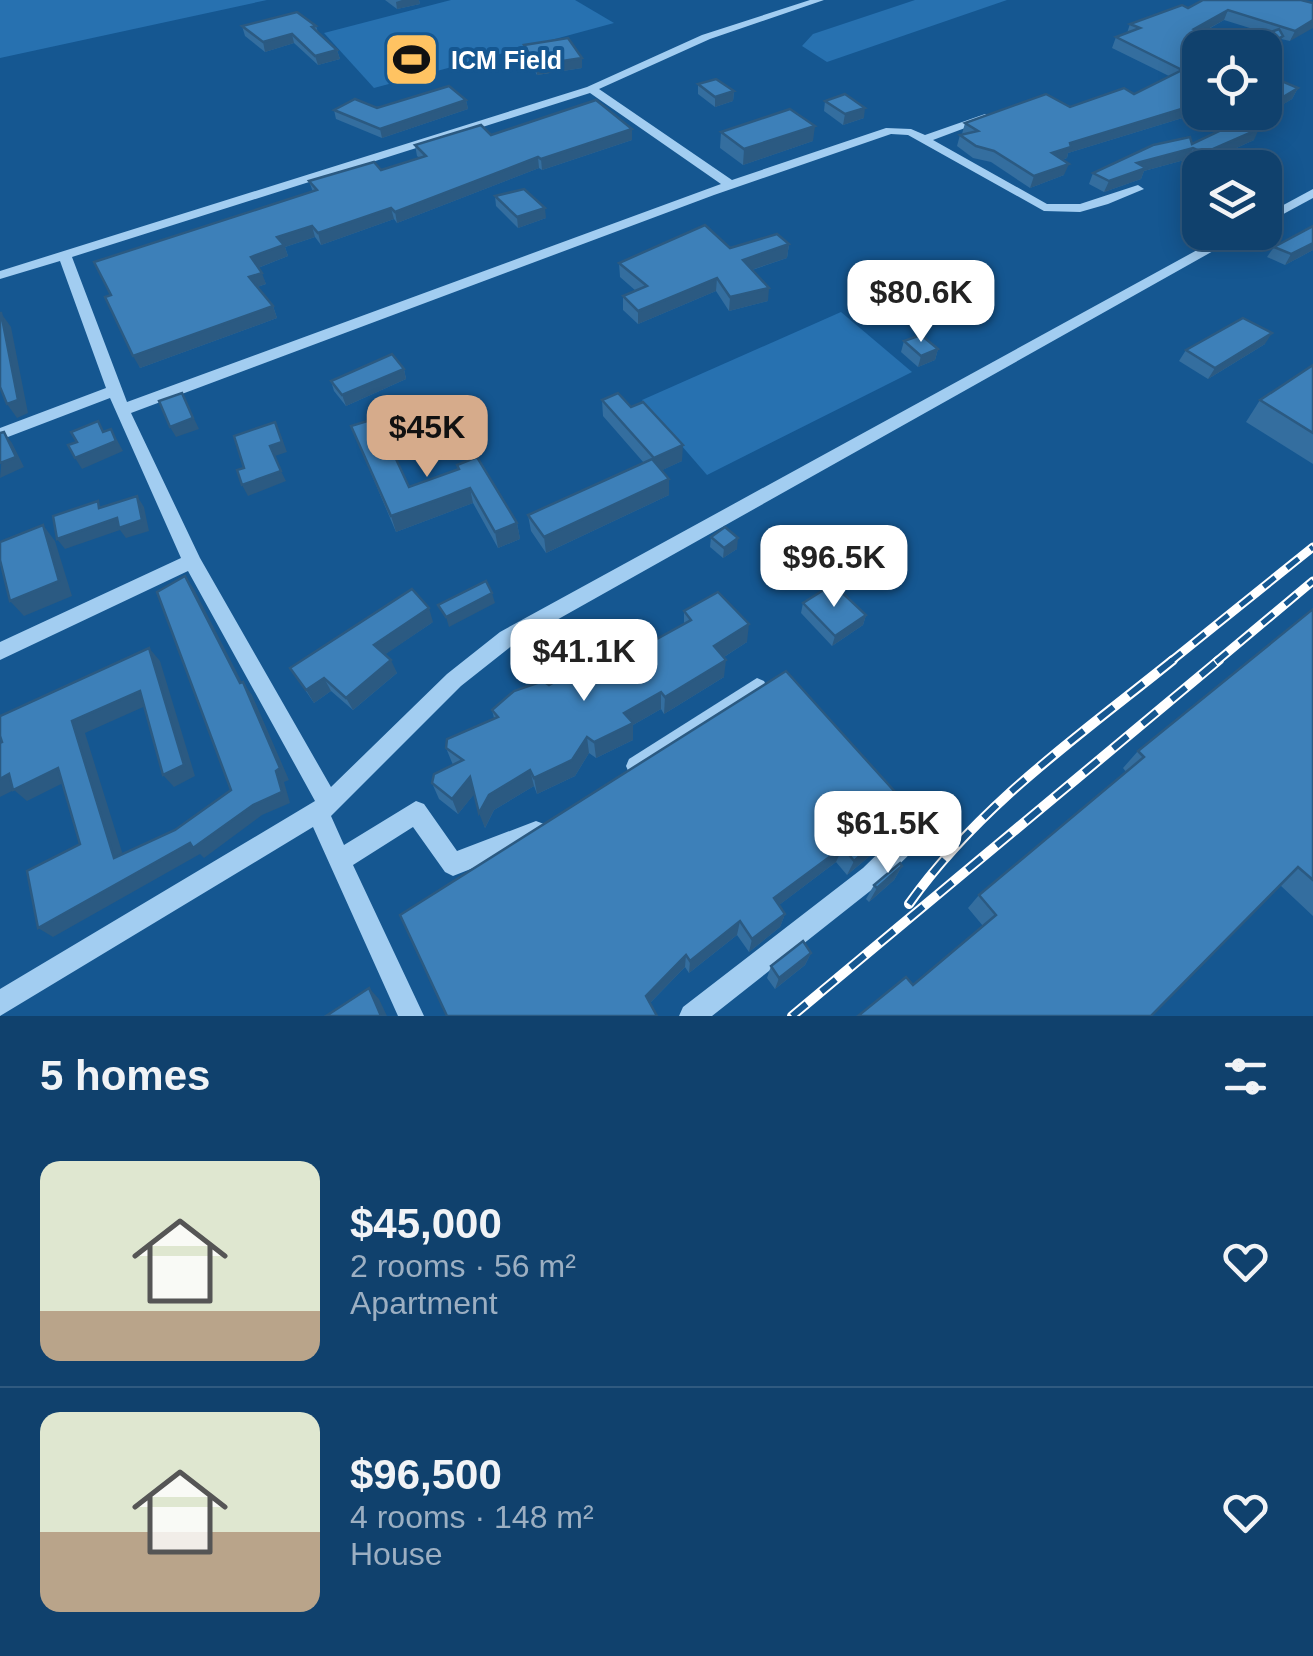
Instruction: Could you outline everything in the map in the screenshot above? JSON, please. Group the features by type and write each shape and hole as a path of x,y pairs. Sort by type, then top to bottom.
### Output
{"street":[{"path":"0,275 591,89 706,36 819,0"},
{"path":"591,89 730,185"},
{"path":"925,140 998,113"},
{"path":"122,410 730,185 890,130 912,132 1044,207 1075,211 1138,189"},
{"path":"1282,211 1313,194"},
{"path":"0,1002 323,809 454,680 507,638 1208,250"},
{"path":"66,256 122,410 192,561 323,809 339,861 411,1016"},
{"path":"0,434 115,390"},
{"path":"0,650 192,561"},
{"path":"610,784 757,688"},
{"path":"339,861 416,812 453,864 528,837 560,816"},
{"path":"692,1016 872,876 908,840"}],"shaded area":[{"path":"0,0 267,0 0,58"},
{"name":"ICM Field","path":"451,0 575,0 614,23 374,88 324,33"},
{"path":"915,0 1007,0 827,62 802,46 813,34"},
{"path":"841,312 912,372 707,475 642,400"}],"building":[{"path":"1203,0 1301,0 1313,3 1313,20 1295,31 1228,10 1196,30 1182,30 1182,70 1116,37 1140,28 1130,24 1182,5 1188,8"},
{"path":"297,12 337,50 315,56 292,34 263,42 242,26"},
{"path":"568,38 582,58 536,65 524,45"},
{"path":"1182,70 1182,109 1070,143 1071,147 1052,153 1069,164 1034,176 960,135 978,131 965,123 1046,94 1070,107 1124,88 1134,94"},
{"path":"716,79 734,91 715,97 698,84"},
{"path":"1282,81 1298,88 1282,98"},
{"path":"449,86 466,100 380,129 334,110 355,99 377,108"},
{"path":"845,94 865,108 845,114 825,101"},
{"path":"596,100 632,129 538,157 395,212 391,208 318,233 312,226 277,237 284,245 251,257 262,273 249,277 273,306 133,356 105,297 111,295 94,262 317,190 309,181 374,162 381,170 426,156 415,145 481,125 491,135"},
{"path":"790,109 815,126 744,149 721,132"},
{"path":"1221,130 1257,130 1211,150 1193,148 1137,163 1146,168 1109,181 1093,173 1153,145 1190,137 1192,144"},
{"path":"524,189 545,208 517,217 495,196"},
{"path":"705,225 730,248 777,234 789,244 743,260 769,288 730,297 717,278 638,311 623,296 647,286 619,263"},
{"path":"1313,226 1313,243 1291,254 1281,250 1282,243"},
{"path":"0,313 18,400 7,404 0,387"},
{"path":"1243,318 1272,333 1215,368 1186,350"},
{"path":"921,335 938,349 921,356 904,341"},
{"path":"392,354 404,369 342,395 331,381"},
{"path":"1313,365 1313,433 1260,400"},
{"path":"182,393 193,418 170,427 159,401"},
{"path":"618,393 631,407 643,402 683,445 654,458 602,400"},
{"path":"377,418 409,487 459,469 457,465 477,457 517,523 495,532 470,488 391,516 351,426"},
{"path":"98,421 103,432 111,429 116,441 75,458 68,445 77,442 71,432"},
{"path":"275,422 282,442 270,446 281,471 242,485 237,470 244,468 234,436"},
{"path":"4,432 16,457 0,463 0,433"},
{"path":"652,459 669,479 544,537 528,515"},
{"path":"137,496 142,520 119,528 117,518 57,539 53,516 98,501 99,508"},
{"path":"43,525 59,581 10,601 0,560 0,542"},
{"path":"725,527 738,538 724,548 711,537"},
{"path":"185,576 240,683 243,682 280,768 276,771 282,792 253,805 193,848 190,843 38,928 27,871 80,844 58,768 13,790 9,774 0,779 0,716 149,648 184,765 163,775 140,691 72,721 114,858 175,830 231,790 157,592"},
{"path":"486,581 492,593 446,617 438,605"},
{"path":"833,584 866,615 835,636 803,603"},
{"path":"412,589 429,608 374,645 391,660 346,698 324,678 306,690 290,668"},
{"path":"718,592 749,624 714,646 726,660 665,697 661,692 624,713 633,723 594,742 587,737 572,760 534,778 530,770 489,795 479,813 470,777 452,799 432,783 434,774 463,760 446,748 447,739 498,717 492,710 514,691 543,681 549,685 597,658 602,651 610,649 624,657 691,620 684,611"},
{"path":"1313,609 1313,880 1298,867 1151,1016 858,1016 906,977 913,985 996,915 979,895 1144,757 1138,751"},
{"path":"786,671 905,803 872,831 879,839 854,861 843,847 774,898 785,914 752,939 740,921 690,961 686,955 646,996 657,1016 447,1016 400,915"},
{"path":"900,863 902,866 877,888 874,885"},
{"path":"803,941 811,953 779,978 771,966"},
{"path":"369,988 381,1016 326,1016"}],"railway":[{"path":"1170,662 1313,547"},
{"path":"1216,662 1313,581"},
{"path":"909,904 937,868 999,803 1173,660"},
{"path":"792,1016 1219,660"}],"place":[{"name":"ICM Field","path":"412,60"}]}
